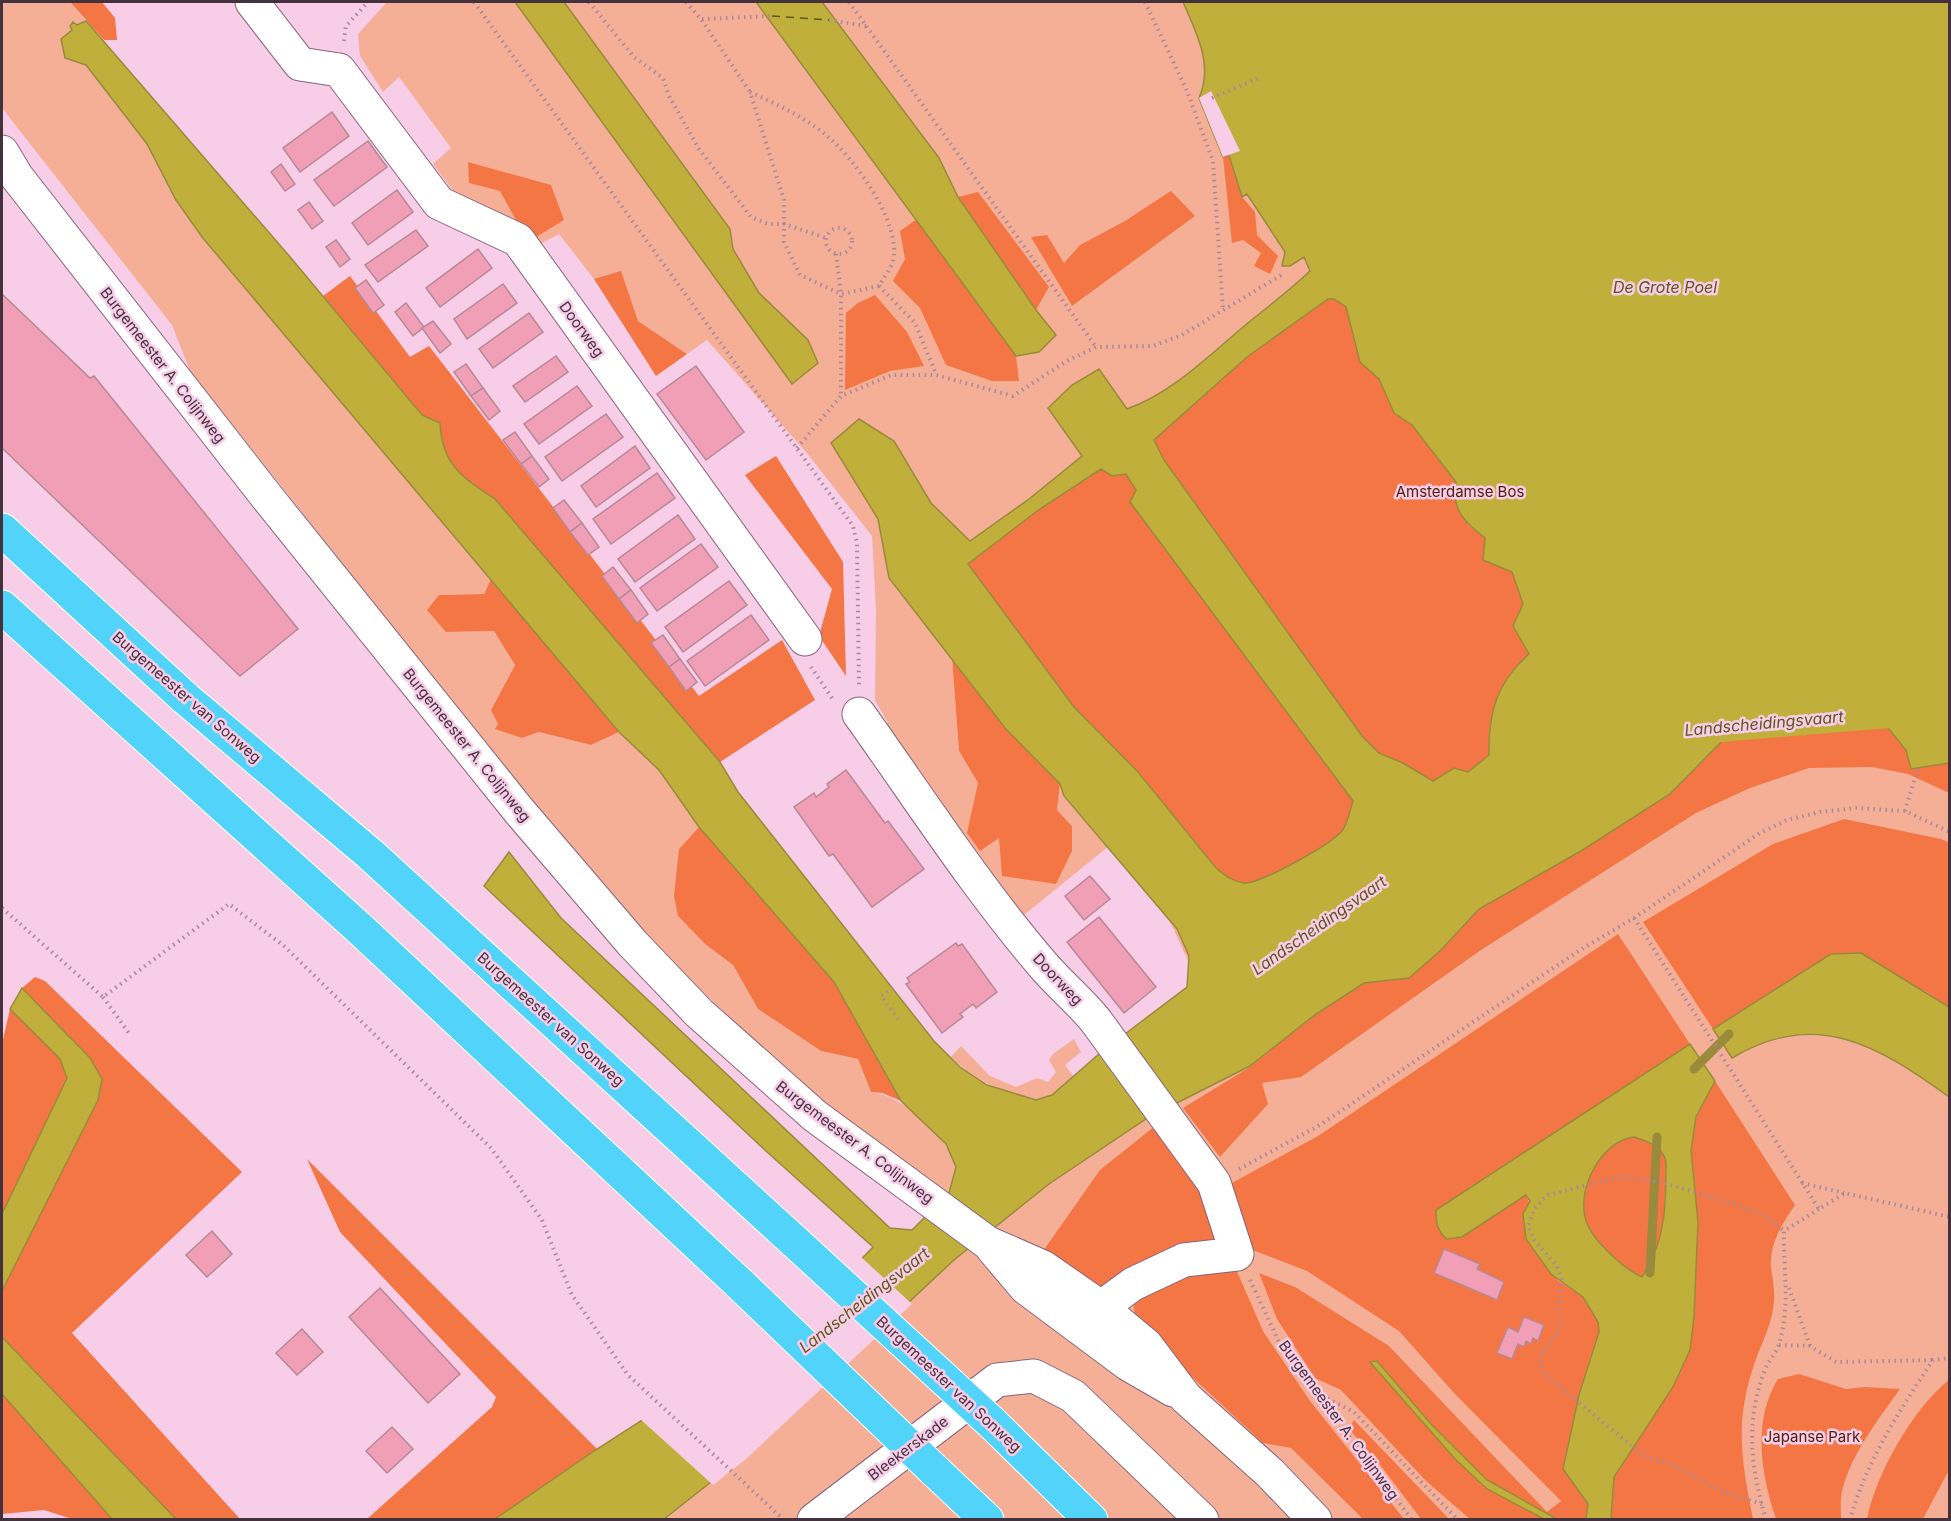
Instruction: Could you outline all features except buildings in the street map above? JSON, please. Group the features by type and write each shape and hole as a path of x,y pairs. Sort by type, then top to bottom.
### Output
{"highway":[{"name":"Burgemeester van Sonweg","path":"2,530 185,698 370,854 991,1422 1090,1520"},
{"path":"2,607 359,928 741,1285 987,1520"}],"street":[{"path":"252,2 300,64 339,70"},
{"name":"Doorweg","path":"339,70 439,203 518,240 805,639"},
{"name":"Burgemeester A. Colijnweg","path":"7,165 281,516 520,812 633,944 699,1013 815,1116 988,1243 1026,1288 1088,1316 1128,1364 1186,1398 1270,1473 1315,1520"},
{"name":"Doorweg","path":"859,714 965,863 1044,966 1080,1000 1214,1183 1237,1254"},
{"path":"1088,1316 1132,1284 1184,1260 1237,1254"},
{"name":"Bleekerskade","path":"814,1520 997,1380 1034,1376 1073,1396 1202,1520"}],"path":[{"path":"339,70 346,26 368,2"},
{"path":"474,2 853,526 859,714 835,703 802,654 805,639"},
{"path":"589,2 634,57 663,78 669,96 699,149 751,217 768,224 784,224 826,238"},
{"path":"686,2 701,19 750,92 784,200 784,242 800,275 841,294 879,286 893,261 889,219 868,185 827,136 794,114 750,92"},
{"path":"849,2 1096,347"},
{"path":"1145,2 1187,91 1213,161 1223,310"},
{"path":"701,19 772,16"},
{"path":"829,20 866,26"},
{"path":"1212,98 1261,76"},
{"path":"1214,182 1222,183"},
{"path":"833,229 848,231 851,238 849,248 844,253 836,254 827,247 826,238 833,229"},
{"path":"836,254 841,294 841,396"},
{"path":"797,447 841,396 891,375 936,375 1013,396 1065,362 1096,347 1153,346 1182,335 1283,274"},
{"path":"879,286 915,323 936,375"},
{"path":"1905,811 1918,768"},
{"path":"1214,1183 1320,1125 1580,950 1634,918 1760,833 1787,820 1820,812 1856,808 1905,811 1950,831"},
{"path":"103,997 229,904 284,946 491,1148 542,1220 572,1295 628,1375 784,1520"},
{"path":"2,908 103,997 131,1036"},
{"path":"1634,918 1819,1209"},
{"path":"894,988 881,996 898,1019"},
{"path":"1762,1504 1722,1491 1671,1464 1644,1456 1543,1373 1539,1357 1556,1336 1561,1323 1558,1305 1562,1280 1557,1266 1534,1240 1528,1226 1534,1209 1548,1196 1620,1177 1661,1182 1766,1216 1784,1231 1788,1285 1779,1345 1764,1370 1752,1413 1753,1470 1762,1504 1766,1520"},
{"path":"1802,1183 1950,1217"},
{"path":"1784,1231 1845,1193"},
{"name":"Burgemeester A. Colijnweg","path":"1237,1254 1280,1344 1412,1520"},
{"path":"1788,1285 1810,1346"},
{"path":"1779,1345 1810,1346 1836,1362 1950,1358"},
{"path":"1850,1520 1864,1477 1897,1414 1933,1360"},
{"path":"1317,1392 1354,1412 1458,1520"}],"green space":[{"path":"2,2 70,2 86,21 62,39 65,58 86,65 147,144 176,200 202,237 491,579 484,594 439,595 446,632 494,631 515,665 491,710 522,738 539,732 591,745 619,732 659,770 699,827 679,849 678,916 705,944 733,965 758,1009 821,1051 858,1059 871,1092 896,1101 934,1130 951,1154 955,1166 955,1176 949,1193 806,1089 674,965 557,834 190,371 172,325 2,108"},
{"path":"70,2 102,2 115,18 117,40 104,40"},
{"name":"Amsterdamse Bos","path":"387,2 1949,2 1949,1519 664,1519 872,1341 989,1215 1095,1132 1195,976 1161,902 885,554 887,567 952,658 959,751 978,783 1072,826 1057,810 1060,784 1064,797 1109,846 1019,919 881,728 888,723 875,700 876,609 872,536 806,452 707,340 687,354 638,321 594,279 559,234 542,243 457,196 433,164 451,148 399,77 383,92 360,56 358,34"},
{"path":"1229,155 1242,197 1255,212 1257,235 1278,256 1270,274 1254,266 1261,253 1243,240 1232,243 1223,157"},
{"path":"468,162 551,185 564,220 528,242 500,191 469,183"},
{"path":"1171,191 1195,216 1072,306 1031,237 1047,235 1064,263 1080,245 1125,221"},
{"path":"978,192 1049,287 1036,310 958,197"},
{"path":"917,219 1016,356 1019,381 992,381 946,365 920,308 893,281 905,259 900,231"},
{"path":"621,271 638,321 687,354 656,376 594,279"},
{"path":"350,276 410,357 429,346 699,696 782,640 815,700 720,762 495,499 456,469 444,449 439,423 422,415 323,296"},
{"path":"875,295 907,332 924,366 890,371 845,390 846,313 858,303"},
{"path":"1328,299 1334,299 1346,307 1360,362 1379,379 1394,413 1412,425 1456,482 1468,525 1485,538 1512,572 1523,605 1513,626 1529,654 1509,676 1497,699 1490,725 1489,755 1468,772 1454,768 1432,781 1403,763 1379,753 1362,736 1164,460 1154,440 1247,357"},
{"path":"776,456 843,562 846,676 819,636 832,589 745,475"},
{"path":"1101,469 1112,476 1126,474 1354,801 1344,828 1335,837 1295,862 1253,882 1244,883 1229,878 1216,868 1138,772 1074,707 968,564 1037,511"},
{"path":"491,579 619,732 591,745 539,732 522,738 495,729 498,724 491,710 515,665 494,631 446,632 427,610 439,595 484,594"},
{"path":"952,658 1005,728 1060,784 1057,810 1072,826 1072,851 1056,884 1002,876 999,838 980,851 967,833 978,783 959,751"},
{"path":"1864,710 1884,723 1906,750 1911,769 1949,763 1949,793 1908,774 1872,767 1809,768 1750,788 1696,813 1481,950 1301,1077 1262,1083 1268,1104 1220,1157 1183,1108 1250,1067 1316,1014 1364,983 1409,978 1441,950 1479,909 1581,851 1670,794 1739,724 1779,711"},
{"path":"1844,819 1941,839 1950,843 1949,1007 1925,991 1831,954 1713,1029 1643,922 1773,844"},
{"path":"699,827 834,982 901,1101 882,1093 871,1092 858,1059 821,1051 758,1009 733,965 705,944 678,916 674,896 679,849"},
{"path":"1618,934 1690,1044 1437,1210 1462,1237 1526,1195 1557,1280 1583,1297 1598,1322 1599,1332 1589,1361 1563,1469 1588,1504 1586,1519 1470,1519 1426,1481 1341,1390 1315,1378 1277,1319 1259,1273 1295,1287 1389,1346 1547,1512 1561,1501 1454,1393 1399,1331 1307,1271 1242,1246 1230,1184 1318,1136"},
{"path":"35,977 45,981 242,1172 72,1333 240,1519 176,1519 2,1337 2,1291 98,1100 90,1058 22,988"},
{"path":"10,1009 60,1059 67,1078 2,1214 2,1044"},
{"path":"1074,1039 1081,1052 1065,1065 1073,1076 1053,1094 1038,1100 1029,1100 1004,1092 967,1071 951,1057 961,1046 990,1076 1016,1087 1037,1078 1048,1082 1056,1072 1049,1060 1053,1054"},
{"path":"1715,1081 1795,1205 1774,1243 1771,1259 1774,1293 1772,1316 1754,1365 1744,1406 1743,1461 1753,1519 1611,1520 1614,1477 1690,1350 1694,1317 1698,1222 1691,1150 1696,1117"},
{"path":"1155,1126 1206,1196 1221,1243 1101,1290 1041,1254 1100,1170"},
{"path":"1634,1137 1662,1152 1666,1162 1664,1217 1658,1250 1642,1277 1618,1261 1595,1238 1586,1221 1584,1208 1588,1181 1594,1168 1611,1147 1622,1140"},
{"path":"307,1159 597,1449 495,1519 367,1519 492,1407 496,1397 340,1232"},
{"path":"1235,1267 1263,1331 1310,1401 1404,1519 1363,1519 1291,1448 1263,1443 1136,1325 1133,1300 1158,1279"},
{"name":"Japanse Park","path":"1799,1374 1846,1389 1865,1387 1900,1389 1866,1438 1846,1477 1842,1491 1841,1519 1776,1519 1771,1502 1763,1466 1762,1430 1765,1412 1778,1379"},
{"path":"1949,1380 1949,1470 1923,1519 1867,1519 1878,1483 1898,1443 1923,1407"},
{"path":"2,1394 112,1519 72,1519 44,1510 2,1514"},
{"path":"1354,1420 1449,1519 1421,1519 1381,1466 1349,1429"}],"water":[{"path":"515,2 564,2 730,229 733,249 759,293 808,340 818,363 792,384"},
{"path":"756,2 822,2 939,158 958,197 1036,310 1056,335 1039,352 1016,356"},
{"name":"De Grote Poel","path":"1183,2 1949,2 1949,763 1911,769 1906,750 1884,723 1864,710 1779,711 1739,724 1670,794 1581,851 1479,909 1441,950 1409,978 1364,983 1316,1014 1250,1066 1149,1117 1049,1184 954,1260 744,1456 664,1519 495,1519 597,1449 759,1345 838,1283 873,1247 767,1152 484,886 509,852 561,918 890,1228 912,1230 949,1193 956,1167 946,1144 901,1101 834,982 699,827 659,770 619,732 202,237 176,200 147,144 86,65 65,58 61,39 72,30 70,26 73,22 77,25 86,21 291,258 422,415 440,423 445,450 456,468 473,484 495,499 720,762 738,792 934,1041 960,1067 987,1085 1036,1100 1052,1095 1100,1053 1187,987 1189,956 1177,929 1064,796 1060,784 1005,728 889,578 878,519 831,443 859,419 894,441 931,503 970,541 1029,499 1082,456 1048,408 1072,385 1099,369 1127,409 1145,402 1194,369 1310,271 1304,257 1290,266 1282,266 1285,252 1247,194 1242,197 1229,155 1223,157 1199,98 1205,73 1202,49","holes":["1328,299 1334,299 1346,307 1360,362 1379,379 1394,413 1412,425 1456,482 1457,507 1465,520 1485,538 1483,560 1512,572 1523,604 1513,626 1529,654 1509,676 1497,699 1490,725 1489,755 1468,772 1454,768 1433,781 1403,763 1379,753 1362,736 1164,460 1154,440 1247,357","1101,469 1112,476 1126,474 1136,490 1130,502 1353,801 1344,828 1335,837 1295,862 1253,882 1244,883 1229,878 1216,868 1138,772 1074,707 968,564 1037,511"]},
{"path":"1861,953 1949,1007 1949,1097 1897,1062 1845,1039 1819,1035 1791,1036 1762,1043 1732,1058 1713,1029 1831,954"},
{"path":"22,988 90,1058 102,1079 98,1100 2,1291 2,1214 67,1078 60,1059 10,1009"},
{"path":"1690,1044 1715,1081 1696,1117 1691,1150 1698,1222 1694,1317 1690,1350 1673,1387 1614,1477 1611,1519 1586,1519 1588,1504 1563,1469 1579,1395 1599,1332 1598,1322 1583,1297 1551,1274 1526,1239 1523,1214 1530,1201 1526,1195 1462,1237 1447,1239 1438,1226 1436,1210","holes":["1634,1137 1662,1152 1666,1162 1663,1222 1656,1249 1642,1277 1618,1261 1595,1237 1586,1221 1584,1208 1588,1181 1594,1168 1611,1147 1622,1140"]},
{"path":"2,1337 176,1519 112,1519 2,1394"},
{"path":"1377,1361 1431,1424 1487,1480 1557,1519 1544,1519 1487,1489 1455,1459 1370,1362"}],"pier":[{"path":"1211,91 1240,151 1223,157 1199,98"},
{"path":"860,1256 912,1304 746,1459 713,1485 639,1418 757,1343 836,1280"}],"waterway":[{"name":"Landscheidingsvaart","path":"1697,729 1936,709 1950,686"},
{"path":"1694,1069 1729,1034"},
{"path":"1650,1273 1657,1137"}],"ferry route":[{"path":"772,16 829,20"}]}
